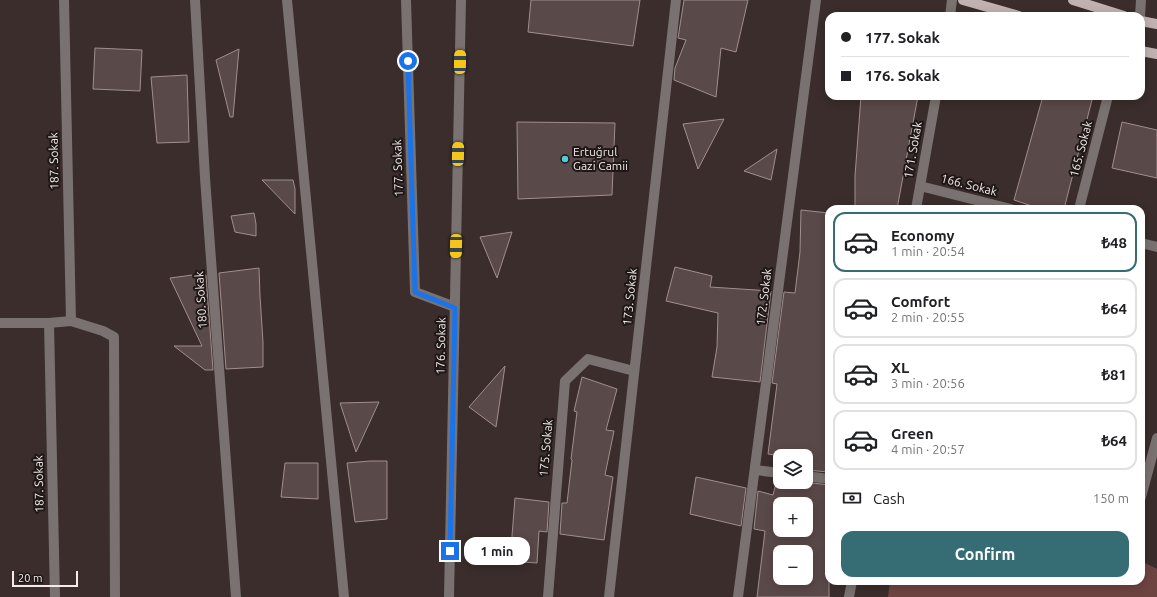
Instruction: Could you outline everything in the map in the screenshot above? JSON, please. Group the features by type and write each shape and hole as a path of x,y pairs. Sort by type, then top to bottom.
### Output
{"main road":[{"path":"963,0 1005,12"},
{"path":"1073,0 1111,12"},
{"path":"1145,22 1157,24"},
{"path":"1145,52 1157,54"}],"street":[{"name":"187. Sokak","path":"64,0 71,321"},
{"name":"180. Sokak","path":"195,0 205,178 236,597"},
{"path":"286,0 344,597"},
{"name":"177. Sokak","path":"406,0 415,292 455,308"},
{"name":"176. Sokak","path":"449,597 461,0"},
{"name":"173. Sokak","path":"609,597 676,0"},
{"name":"172. Sokak","path":"738,597 816,0"},
{"path":"950,12 952,0"},
{"path":"1140,12 1141,0"},
{"name":"171. Sokak","path":"917,205 935,100"},
{"name":"165. Sokak","path":"1080,205 1107,100"},
{"name":"166. Sokak","path":"920,186 995,205"},
{"path":"1145,244 1157,247"},
{"path":"0,323 49,323 71,321 103,331 114,337 115,597"},
{"name":"187. Sokak","path":"49,323 55,597"},
{"name":"175. Sokak","path":"548,597 565,381 588,359 634,371"},
{"path":"1145,482 1157,438"},
{"path":"755,470 773,472"},
{"path":"813,477 825,478"},
{"path":"849,597 851,585"}],"shaded area":[{"path":"1145,563 1157,569 1157,597 888,597 890,585 1145,585"}],"building":[{"path":"531,0 640,0 633,46 528,32"},
{"path":"684,0 748,0 736,52 721,48 716,97 674,80 675,68 686,40 678,38"},
{"path":"95,48 142,50 140,91 93,89"},
{"path":"239,49 233,117 230,117 216,60"},
{"path":"187,75 189,142 157,143 151,77"},
{"path":"861,100 917,100 898,205 855,205 855,176"},
{"path":"1042,100 1092,100 1065,205 1029,205 1014,200"},
{"path":"724,119 698,169 683,124"},
{"name":"Ertuğrul Gazi Camii","path":"517,122 615,123 612,195 518,199"},
{"path":"1122,122 1157,130 1157,178 1112,168"},
{"path":"777,149 771,180 744,171"},
{"path":"262,180 293,180 295,189 295,214"},
{"path":"801,210 825,213 825,472 813,471 813,449 773,449 773,455 768,454 777,384 772,383 784,292 795,293 800,252"},
{"path":"254,213 256,236 235,232 231,216"},
{"path":"512,232 497,278 480,237"},
{"path":"675,267 712,276 710,287 771,291 760,382 712,377 717,347 718,313 666,301"},
{"path":"259,268 263,367 226,369 219,273"},
{"path":"200,274 200,276 206,275 213,370 205,370 174,346 202,346 170,278"},
{"path":"505,366 496,427 469,407"},
{"path":"582,377 617,389 606,430 614,431 605,475 613,477 604,540 560,534 562,503 567,503 572,460 577,412 574,411"},
{"path":"379,402 356,452 340,403"},
{"path":"387,461 387,519 355,522 347,463"},
{"path":"285,463 318,463 318,499 281,497"},
{"path":"696,477 746,488 741,526 690,514"},
{"path":"813,483 825,485 825,585 829,585 829,597 757,597 765,531 754,529 758,491 773,495 774,489 813,489"},
{"path":"515,498 549,502 547,532 539,531 537,563 510,561"}],"place":[{"name":"Ertuğrul Gazi Camii","path":"565,159"}],"route":[{"path":"408,61 415,292 455,308 450,551"}]}
